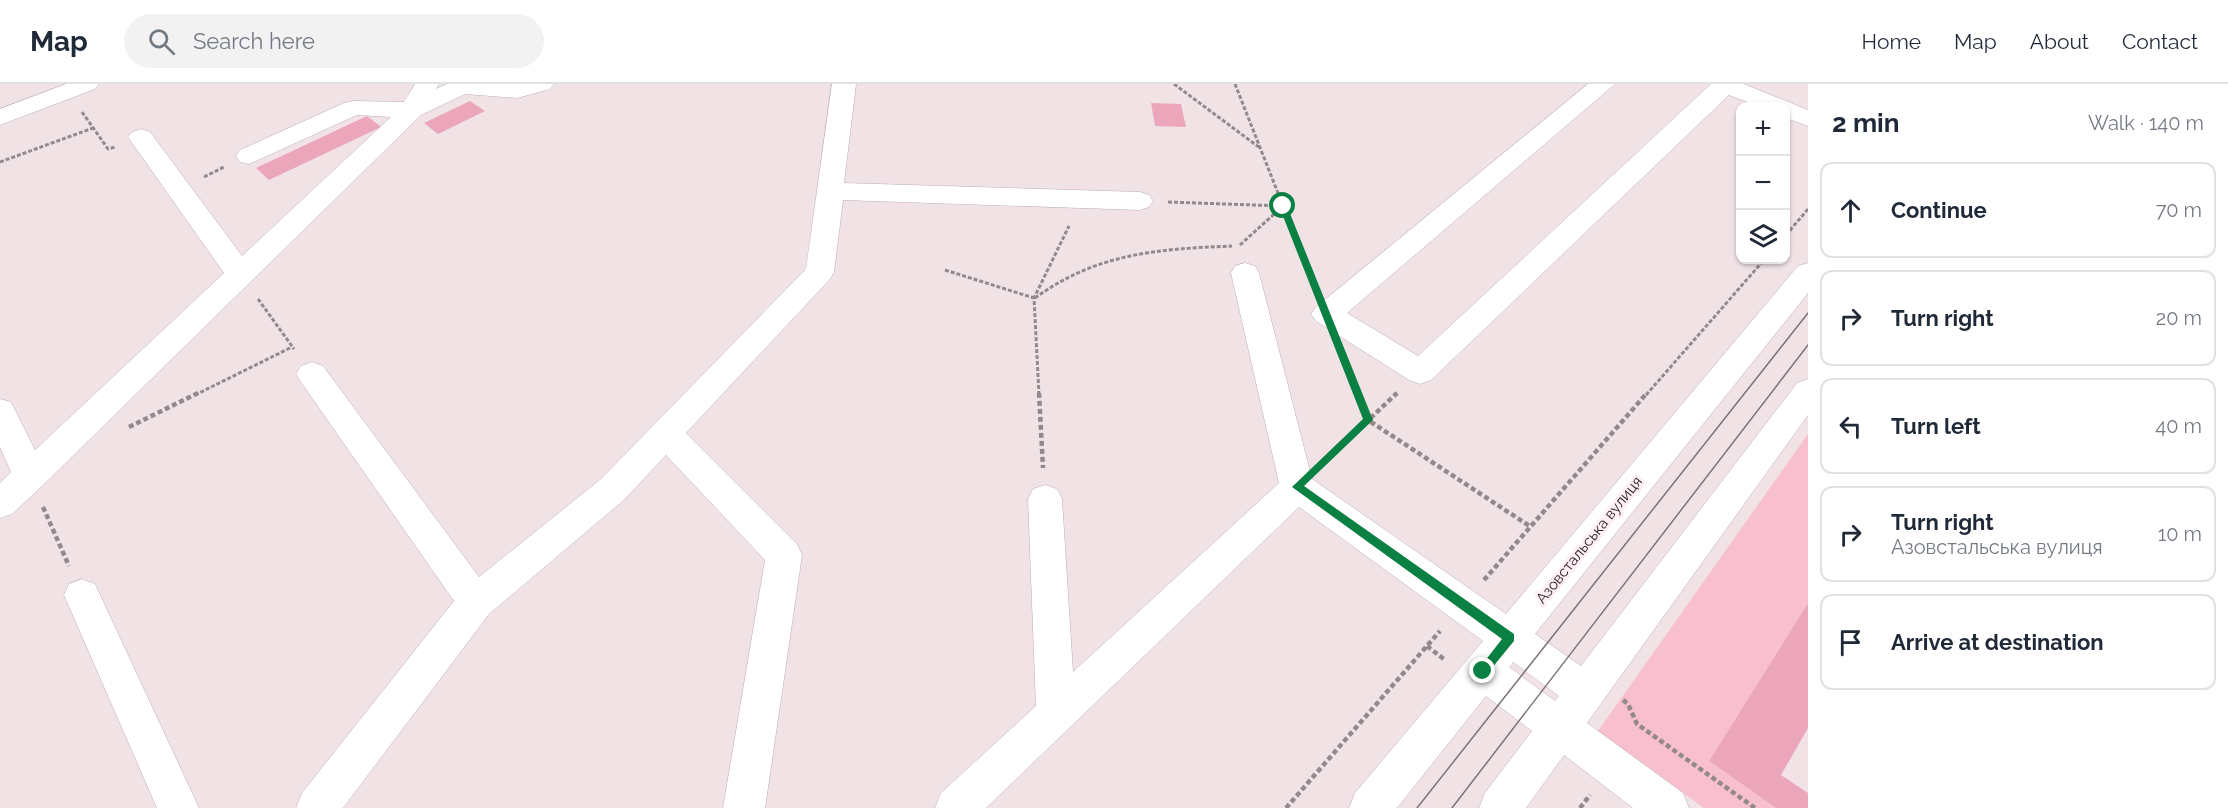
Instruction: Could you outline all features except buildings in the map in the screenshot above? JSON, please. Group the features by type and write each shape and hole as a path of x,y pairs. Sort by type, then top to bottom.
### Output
{"street":[{"path":"0,504 412,110 427,84"},
{"path":"249,156 353,108 412,110 463,85 517,91 542,84"},
{"path":"317,808 476,602 613,489 820,272 844,84"},
{"path":"1603,84 1326,314 1420,372 1724,85 1768,102"},
{"path":"0,118 77,88"},
{"path":"1790,112 1808,118"},
{"path":"141,137 240,274"},
{"path":"830,191 1140,201"},
{"path":"1245,273 1297,487 1586,692"},
{"name":"Азовстальська вулиця","path":"1370,808 1808,273"},
{"path":"312,374 476,602"},
{"path":"1500,808 1808,391"},
{"path":"0,411 30,476"},
{"path":"665,433 784,555 744,808"},
{"path":"956,808 1297,487"},
{"path":"1045,499 1056,714"},
{"path":"82,595 178,808"},
{"path":"1483,671 1668,808"}],"path":[{"path":"1174,84 1260,148"},
{"path":"1235,84 1368,420 1531,527"},
{"path":"77,88 93,128 108,149"},
{"path":"0,162 93,128"},
{"path":"178,189 249,156"},
{"path":"1045,499 1034,298 1082,200"},
{"path":"1140,201 1283,206"},
{"path":"1034,298 1069,275 1110,259 1173,249 1239,246 1283,206"},
{"path":"1790,229 1808,209"},
{"path":"1480,585 1761,264"},
{"path":"945,270 1034,298"},
{"path":"240,274 312,374"},
{"path":"124,430 292,347"},
{"path":"1297,487 1420,372"},
{"path":"30,476 82,595"},
{"path":"1286,808 1427,646"},
{"path":"1628,704 1637,724 1755,808"}],"shaded area":[{"path":"1808,434 1808,603 1709,761 1776,808 1704,808 1598,731"}],"tram line":[{"path":"1417,808 1808,313"},
{"path":"1452,808 1808,345"}],"route":[{"path":"1283,206 1368,420 1297,487 1510,638 1483,671"}]}
